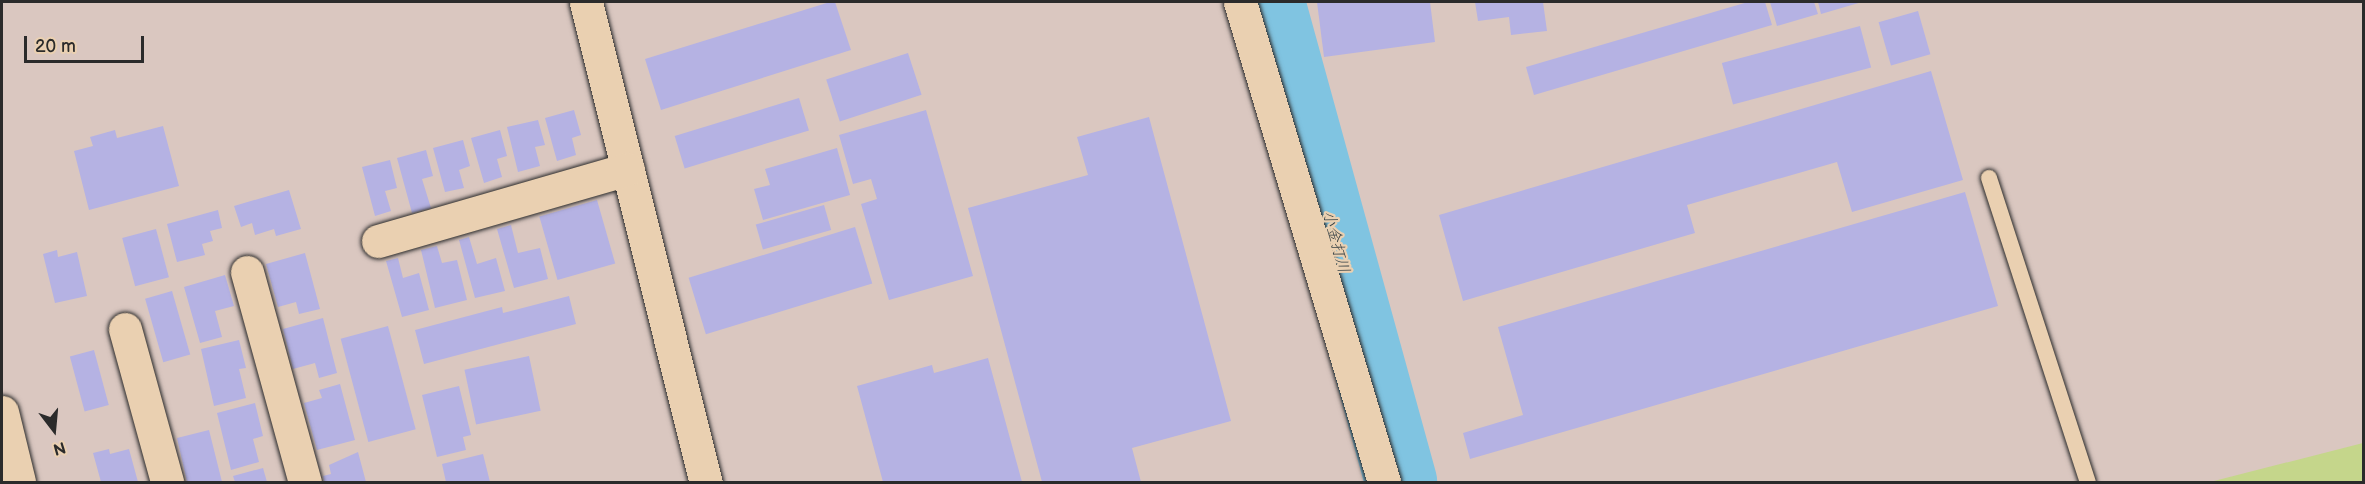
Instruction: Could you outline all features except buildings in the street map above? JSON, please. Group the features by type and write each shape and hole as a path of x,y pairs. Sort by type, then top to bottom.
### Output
{"street":[{"path":"586,2 706,483"},
{"path":"1240,2 1384,483"},
{"path":"378,241 628,169"},
{"path":"247,272 305,483"},
{"path":"124,329 167,483"},
{"path":"2,412 19,483"}],"lane":[{"path":"1989,178 2088,483"}],"green space":[{"path":"2363,443 2363,482 2210,482"}],"waterway":[{"name":"小金打川","path":"1269,2 1401,482"}]}
